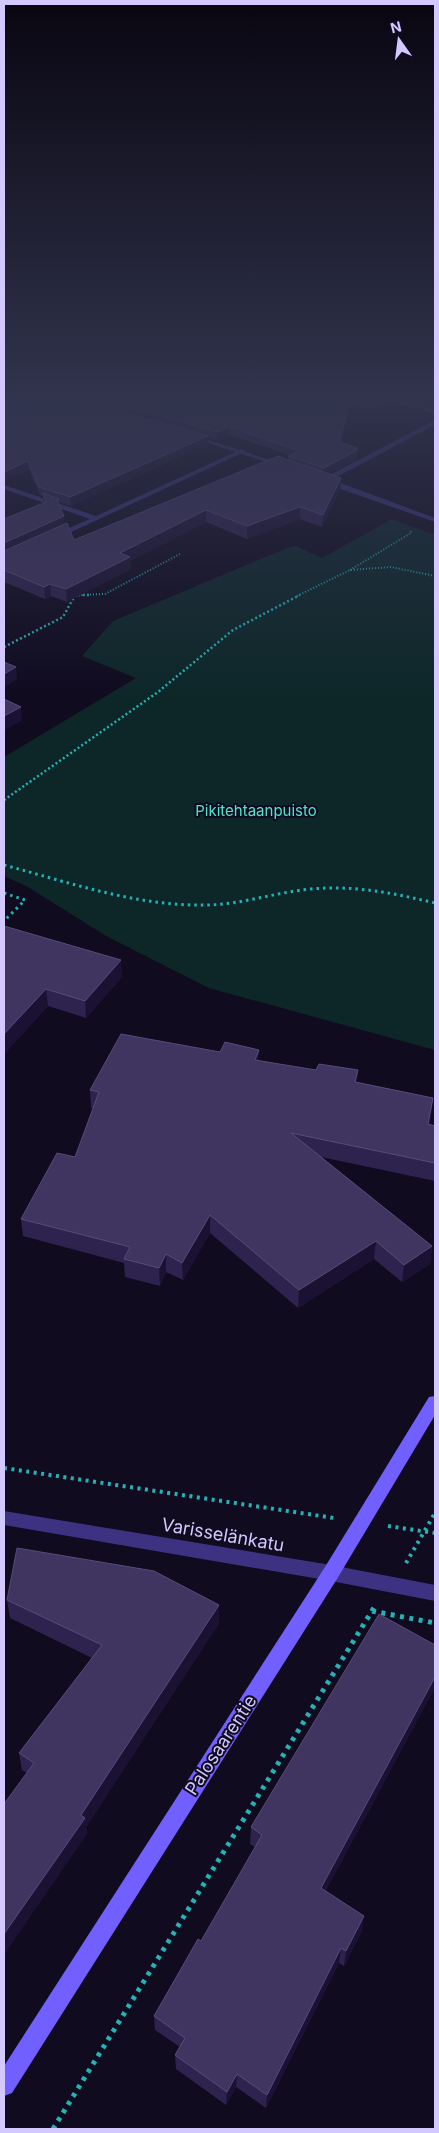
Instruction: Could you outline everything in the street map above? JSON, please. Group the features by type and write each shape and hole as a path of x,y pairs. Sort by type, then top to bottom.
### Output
{"main road":[{"name":"Palosaarentie","path":"4,2085 331,1573 435,1402"}],"street":[{"path":"32,497 95,518"},
{"path":"46,541 142,497"},
{"path":"370,497 435,520"},
{"name":"Varisselänkatu","path":"4,1518 331,1573 435,1593"}],"path":[{"path":"4,800 158,692 232,630 350,570 411,533 411,527"},
{"path":"4,647 63,617 75,595 105,594 180,554"},
{"path":"350,570 391,567 435,576"},
{"path":"4,865 113,895 164,904 210,905 308,889 346,887 387,892 435,903"},
{"path":"4,893 24,900 4,921"},
{"path":"4,1468 435,1533"},
{"path":"53,2129 372,1611 393,1586 435,1514"},
{"path":"372,1611 435,1623"}],"green space":[{"name":"Pikitehtaanpuisto","path":"392,519 435,535 435,1050 209,988 106,936 28,887 4,876 4,757 136,678 82,656 113,621 287,548 296,546 322,558"}],"building":[{"path":"44,497 59,499 57,500 64,516 4,543 4,519 46,502"},
{"path":"180,497 332,497 323,515 300,507 247,526 206,510 120,553 130,557 66,589 50,584 44,587 4,570 4,551 67,523 74,540"},
{"path":"4,662 16,667 4,674"},
{"path":"4,699 21,707 4,716"},
{"path":"4,926 121,960 85,1001 46,989 4,1034"},
{"path":"121,1034 220,1052 225,1042 259,1050 255,1060 316,1070 319,1064 358,1070 355,1082 433,1098 428,1124 435,1126 435,1163 291,1133 432,1246 404,1265 376,1241 299,1290 210,1215 182,1263 166,1254 159,1268 124,1259 130,1247 21,1219 57,1153 75,1157 99,1092 90,1090"},
{"path":"17,1548 154,1571 219,1605 81,1815 85,1818 4,1934 4,1804 34,1763 19,1753 102,1645 7,1600"},
{"path":"379,1614 435,1645 435,1677 321,1888 364,1916 346,1951 341,1948 267,2095 237,2074 227,2092 175,2055 185,2038 154,2016 198,1939 201,1941 262,1835 251,1827"}]}
